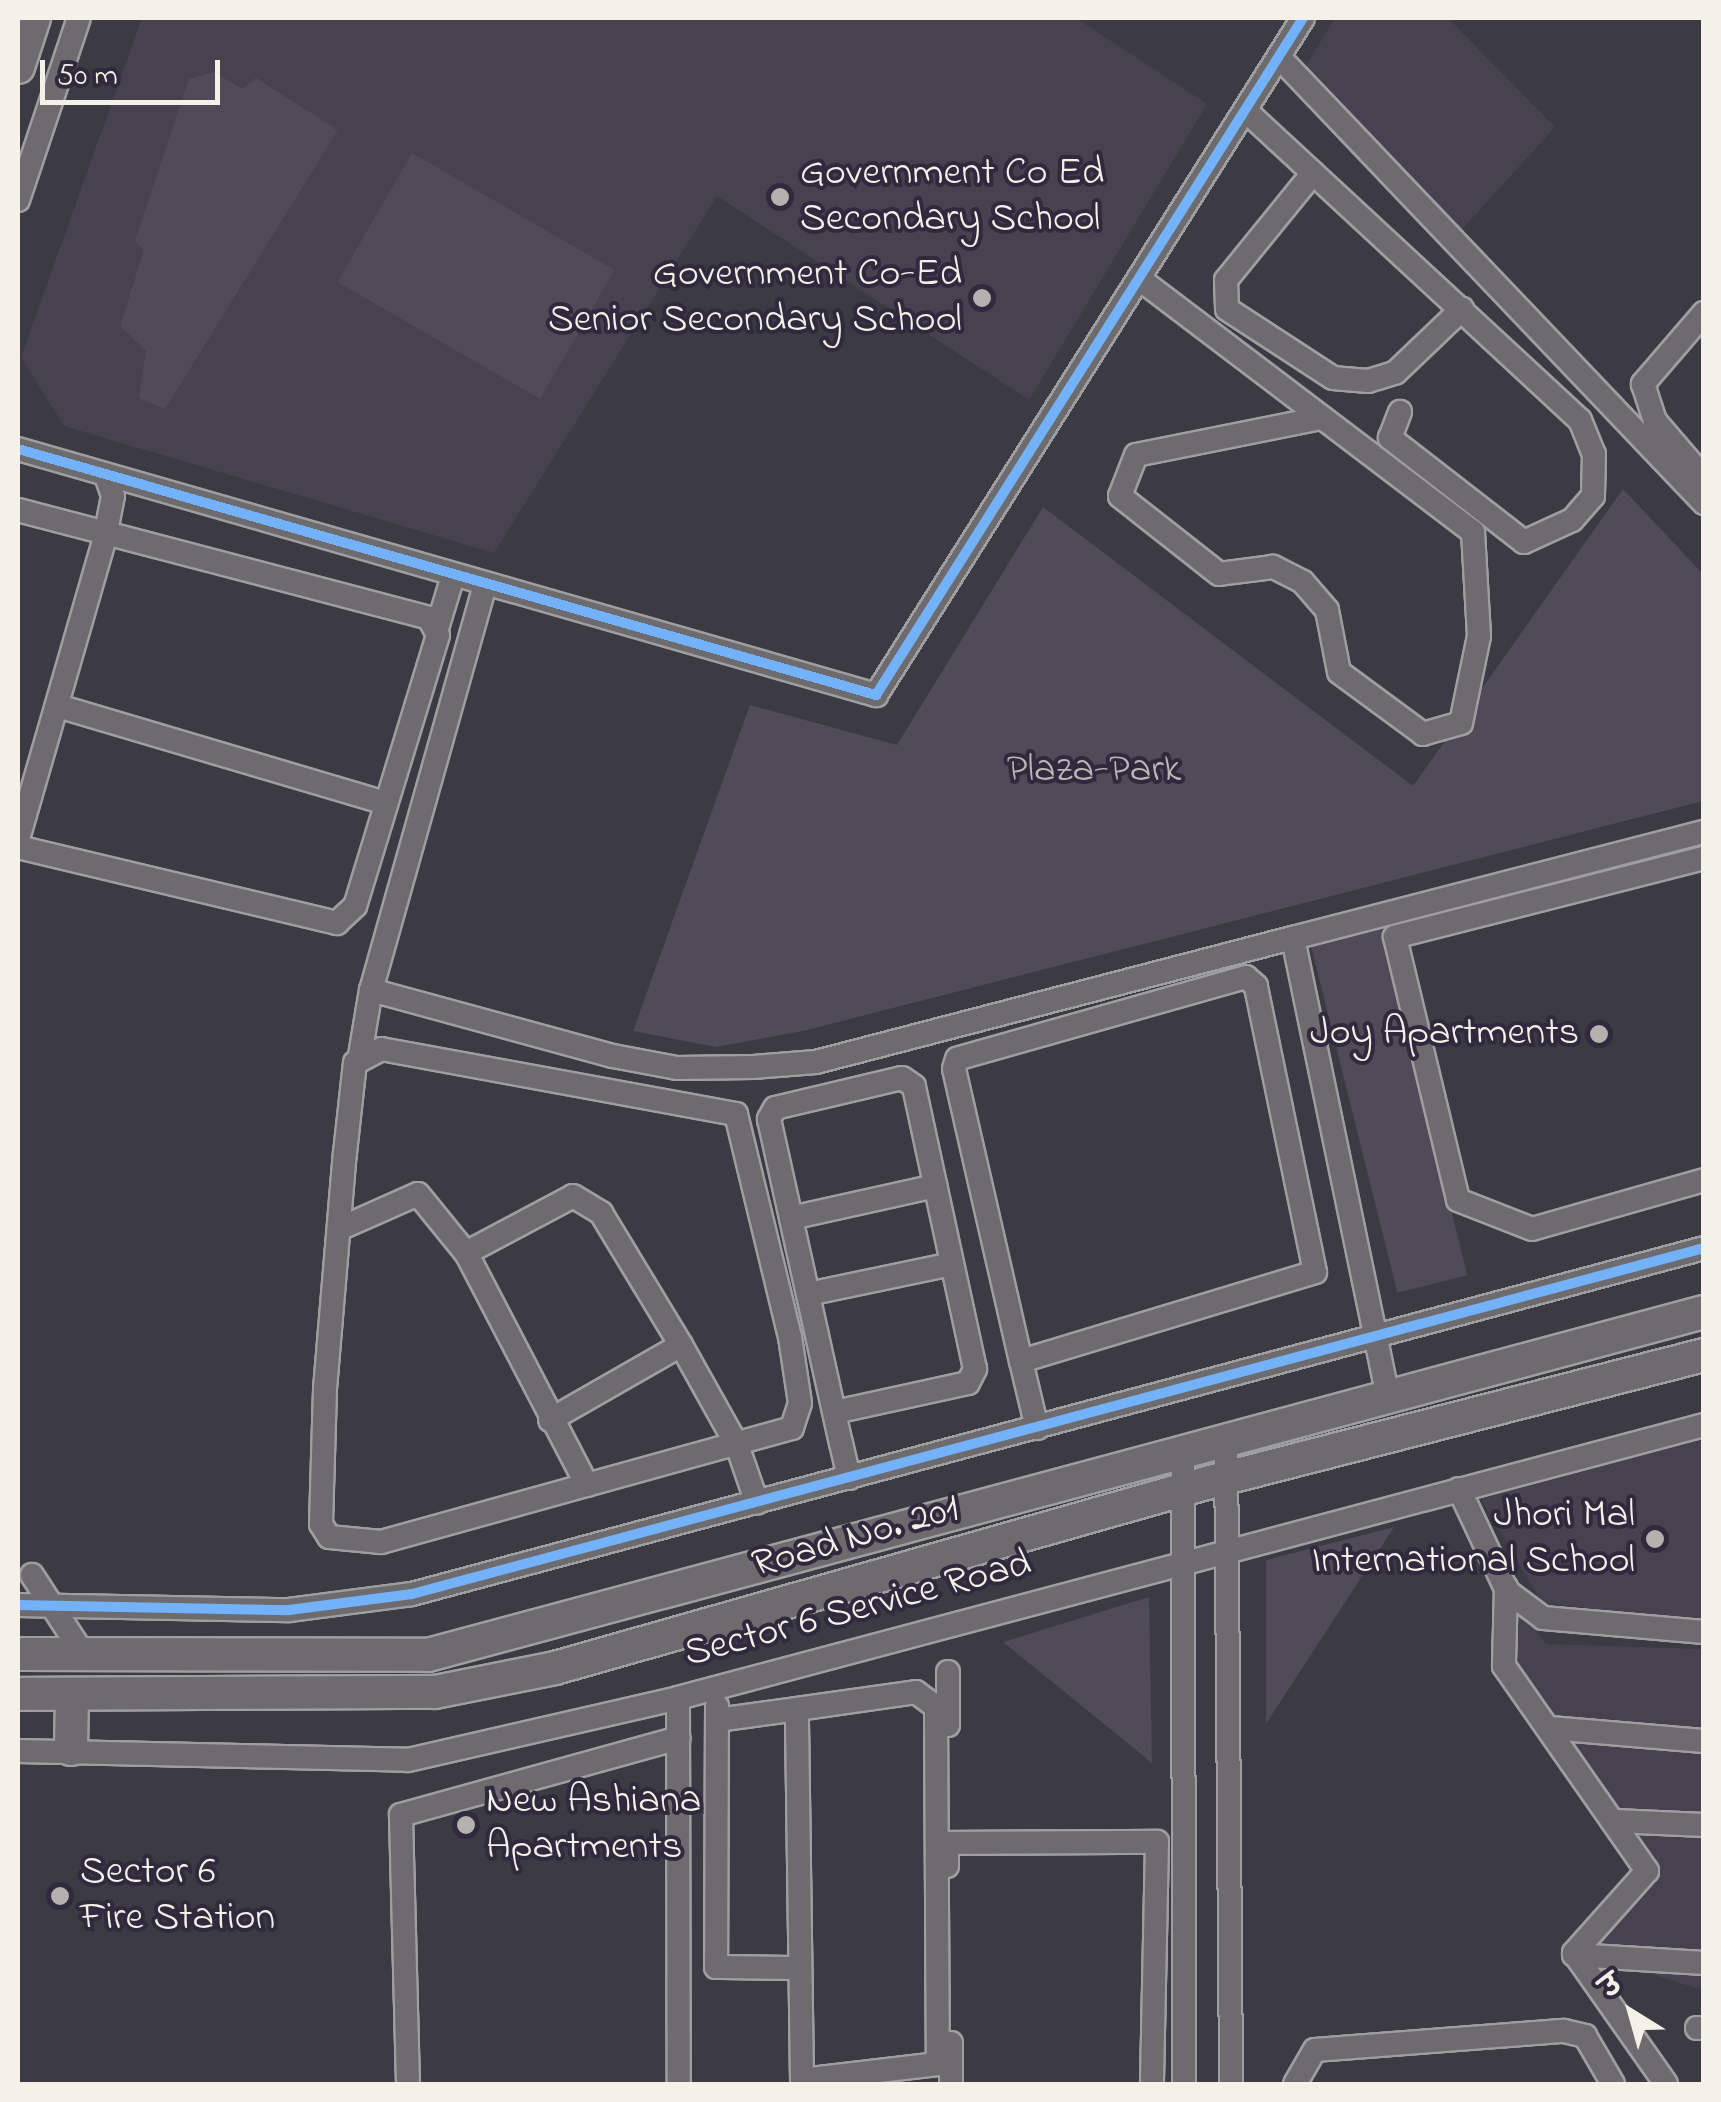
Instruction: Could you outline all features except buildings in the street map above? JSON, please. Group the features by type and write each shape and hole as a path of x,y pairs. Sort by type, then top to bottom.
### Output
{"main road":[{"path":"18,67 34,18"},
{"name":"Road No. 201","path":"18,1654 270,1660 428,1656 529,1633 1704,1312"},
{"name":"Road No. 201","path":"18,1694 72,1698 435,1692 555,1668 1185,1489 1704,1354"},
{"path":"71,1749 72,1698"}],"street":[{"path":"18,200 79,18"},
{"path":"18,449 876,696 1303,18"},
{"path":"1280,56 1704,503"},
{"path":"1246,111 1580,420 1594,454 1593,496 1572,520 1524,542 1390,438 1400,412"},
{"path":"1313,173 1226,280 1228,309 1332,378 1368,382 1395,373 1462,309"},
{"path":"1141,280 1473,532 1479,636 1460,723 1423,734 1339,672 1328,610 1303,582 1272,567 1219,574 1120,496 1136,455 1322,418"},
{"path":"1704,313 1643,384 1655,421 1704,478"},
{"path":"18,839 105,537 113,496 106,476"},
{"path":"18,510 105,537 438,625"},
{"path":"18,847 337,923 355,906 453,576"},
{"path":"360,1054 381,1049 736,1114 800,1403 783,1435 380,1542 329,1537 321,1498 339,1228 360,1054 370,990 485,585"},
{"path":"58,706 385,804"},
{"path":"370,990 613,1056 678,1068 816,1062 1704,832"},
{"path":"1638,849 1644,874"},
{"path":"1704,858 1395,937 1458,1200 1532,1229 1704,1180"},
{"path":"1292,938 1388,1397"},
{"path":"1021,1361 1315,1272 1256,986 1246,977 956,1059 1021,1361 1037,1428"},
{"path":"834,1412 974,1377 914,1086 902,1078 770,1112 791,1218 834,1412 849,1478"},
{"path":"791,1218 935,1186"},
{"path":"339,1228 418,1194 466,1254 550,1420 588,1485"},
{"path":"466,1254 556,1200 585,1198 681,1345 737,1445 757,1502"},
{"path":"18,1605 260,1610 412,1594 1704,1248"},
{"path":"808,1294 952,1264"},
{"path":"550,1420 681,1345"},
{"name":"Sector 6 Service Road","path":"18,1750 71,1749 381,1764 678,1698 1226,1547 1704,1425"},
{"path":"1226,1440 1230,2084"},
{"path":"1183,1453 1184,2084"},
{"path":"1459,1489 1506,1588 1542,1618 1704,1632"},
{"path":"32,1575 84,1655"},
{"path":"1506,1588 1504,1666 1616,1821 1648,1873 1574,1955"},
{"path":"260,1610 270,1660"},
{"path":"948,1672 952,2084"},
{"path":"717,1687 716,1967 799,1968"},
{"path":"717,1720 916,1692 936,1707 938,2064 802,2080 797,1709"},
{"path":"678,1698 679,2084"},
{"path":"1548,1728 1704,1741"},
{"path":"408,2084 401,1815 678,1738"},
{"path":"1616,1821 1704,1824"},
{"path":"947,1843 1157,1842 1152,2084"},
{"path":"1574,1955 1704,1963"},
{"path":"1574,1955 1666,2084"},
{"path":"1152,2027 1184,2027"},
{"path":"1295,2084 1315,2050 1564,2031 1585,2036 1613,2084"}],"shaded area":[{"path":"142,18 1076,18 1207,104 1029,400 717,196 494,553 64,426 21,357"},
{"path":"1335,18 1448,18 1555,127 1449,244 1298,79"},
{"path":"1703,1438 1703,1621 1542,1603 1481,1499"},
{"path":"1507,1591 1546,1644 1703,1649 1703,1990 1574,1951 1645,1871 1509,1667"}],"green space":[{"path":"214,72 242,89 256,78 338,130 165,409 139,398 146,351 120,326 144,250 135,241 189,79"},
{"path":"412,153 615,270 540,399 338,282"},
{"name":"Plaza-Park","path":"1623,489 1703,574 1703,801 803,1031 716,1047 633,1031 750,705 897,745 1043,507 1413,786"},
{"path":"1380,925 1467,1275 1397,1293 1310,942"},
{"path":"1394,1527 1266,1724 1266,1560"},
{"path":"1149,1597 1152,1763 1003,1642"}],"cycle path":[{"path":"18,449 876,695 1303,18"},
{"path":"18,1605 289,1610 412,1594 1704,1248"}],"place":[{"name":"Government Co Ed Secondary School","path":"780,197"},
{"name":"Government Co-Ed Senior Secondary School","path":"982,298"},
{"name":"Joy Apartments","path":"1599,1034"},
{"name":"Jhori Mal International School","path":"1655,1539"},
{"name":"New Ashiana Apartments","path":"466,1825"},
{"name":"Sector 6 Fire Station","path":"60,1896"}]}
